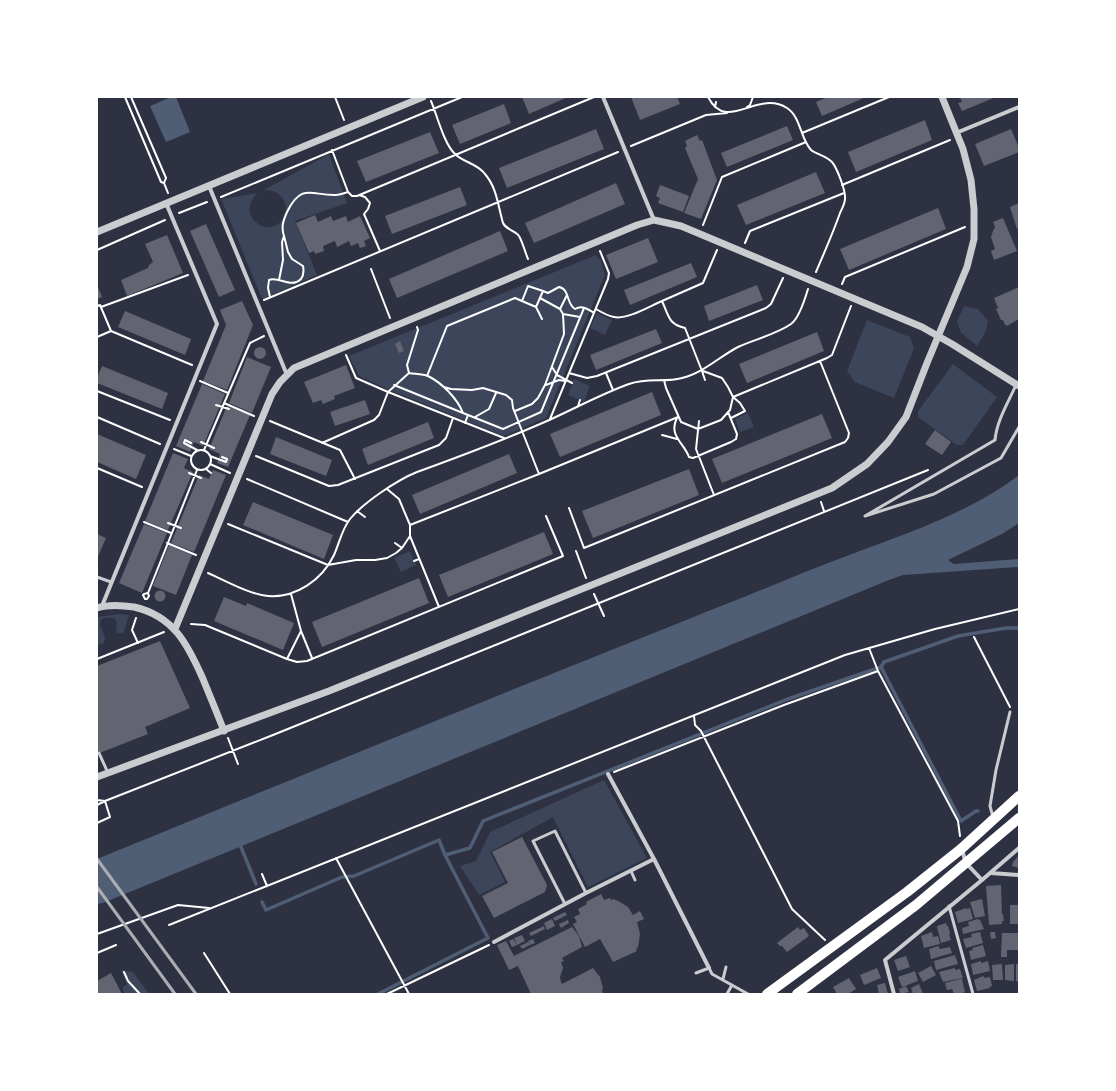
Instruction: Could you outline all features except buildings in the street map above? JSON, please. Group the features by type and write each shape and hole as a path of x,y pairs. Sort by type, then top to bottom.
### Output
{"highway":[{"path":"767,994 907,892 961,849 1019,796"},
{"path":"797,994 916,905 1019,818"}],"street":[{"path":"97,232 423,97"},
{"path":"604,97 654,220"},
{"path":"97,777 226,734 832,488 867,464 888,442 906,417 967,267 974,239 974,209 971,180 963,149 942,97"},
{"path":"956,133 1019,107"},
{"path":"209,186 287,375"},
{"path":"99,607 111,582 217,324 166,203"},
{"path":"175,629 272,394 294,368 637,225 654,220 681,226 922,327 1018,385"},
{"path":"99,607 119,605 140,608 155,614 175,629 192,653 226,734"},
{"path":"608,774 654,859 709,968"},
{"path":"894,994 885,960 991,873 1019,848"},
{"path":"961,849 966,864 982,880"},
{"path":"494,942 654,859"},
{"path":"991,873 1019,875"}],"lane":[{"path":"1018,385 1004,410 996,430 995,440 865,516 934,494 1001,458 1019,427"},
{"path":"97,577 111,582"},
{"path":"994,819 990,806 996,770 1010,712"},
{"path":"99,753 108,773"},
{"path":"565,904 534,842 555,831 586,893"},
{"path":"630,872 635,880"},
{"path":"949,906 973,994"},
{"path":"723,980 726,967"},
{"path":"696,974 709,968 712,974 748,994"},
{"path":"728,994 732,985"}],"path":[{"path":"125,97 161,182 164,183 168,193"},
{"path":"131,97 166,178 164,183"},
{"path":"335,97 345,121"},
{"path":"221,197 462,97"},
{"path":"332,150 348,192 352,196 358,195 594,97"},
{"path":"708,97 715,107 732,113"},
{"path":"744,109 750,105 753,97"},
{"path":"802,133 889,97"},
{"path":"431,101 448,147 455,155 478,167 486,174 496,195 503,224 519,237 528,259"},
{"path":"715,107 716,102"},
{"path":"630,146 706,115 732,113 762,103 774,102 787,108 792,112 806,142 812,151 820,154 832,162 838,171 845,198 816,273"},
{"path":"842,185 950,140"},
{"path":"702,226 722,177 806,142"},
{"path":"262,301 619,152"},
{"path":"270,297 268,288 269,280 272,278 291,283 296,282 301,278 304,272 303,266 292,259 288,252 282,222 295,199 310,192 338,195 348,192"},
{"path":"745,244 750,231 844,193"},
{"path":"358,195 365,197 370,203 364,214 380,251"},
{"path":"179,213 207,202"},
{"path":"97,250 165,220"},
{"path":"842,284 845,277 966,227"},
{"path":"278,280 283,260 282,242 284,236"},
{"path":"549,420 591,325 609,273 600,250"},
{"path":"596,309 608,317 628,316 703,283 717,250"},
{"path":"371,269 390,318"},
{"path":"97,306 100,305 101,307 188,275"},
{"path":"569,373 587,378 606,373 766,308 771,304 783,278"},
{"path":"522,301 528,286 526,280"},
{"path":"528,286 548,293 559,287 563,288 572,307 575,309 579,307 584,308 594,313"},
{"path":"208,573 251,592 267,596 291,594 312,583 328,565 348,522 357,511 373,497 413,474 523,431 613,390 640,380 682,378 702,371 739,347 792,324 809,288"},
{"path":"536,307 543,292"},
{"path":"560,308 567,294"},
{"path":"427,376 447,326 516,298 536,307 542,319"},
{"path":"515,411 532,404 538,398 545,385 564,334 563,314 560,308 540,298"},
{"path":"662,301 672,323 677,327 685,328 705,380"},
{"path":"664,380 681,422 698,429 721,420 728,412 733,397 832,355 851,306"},
{"path":"101,307 111,331 192,366"},
{"path":"394,386 503,429 541,412 555,382 584,308"},
{"path":"563,314 580,317"},
{"path":"408,373 407,365 418,330 417,326"},
{"path":"97,337 111,331"},
{"path":"204,450 250,343 264,336"},
{"path":"346,355 356,378 504,438"},
{"path":"569,508 584,548 845,442 849,433 820,361"},
{"path":"552,367 557,375 566,381"},
{"path":"702,371 722,378 733,397 740,403 745,411 745,415"},
{"path":"408,373 427,376 442,387 460,405 463,413"},
{"path":"322,443 374,420 379,415 388,392 408,373"},
{"path":"606,373 613,390"},
{"path":"195,379 228,393"},
{"path":"545,385 559,380 572,383"},
{"path":"442,387 461,390 483,388 506,395 512,400 513,408 520,422 539,474"},
{"path":"97,390 170,420"},
{"path":"475,418 489,409 496,393"},
{"path":"578,406 580,400"},
{"path":"224,403 254,416"},
{"path":"216,405 229,409"},
{"path":"731,418 745,411"},
{"path":"678,417 675,422 677,439 687,451 689,457 693,458 736,439 737,434 728,412"},
{"path":"465,423 468,415"},
{"path":"97,417 191,456"},
{"path":"410,525 678,417"},
{"path":"256,456 329,486 338,485 439,445 446,438 453,418"},
{"path":"270,421 340,450 355,478"},
{"path":"699,421 696,449 714,495"},
{"path":"732,422 736,421"},
{"path":"662,435 677,439"},
{"path":"191,443 185,440 184,443 197,450 204,450 210,456 226,462 228,459 222,457"},
{"path":"201,442 214,448"},
{"path":"190,462 191,456 197,450"},
{"path":"187,461 200,471 206,469 210,464 210,456"},
{"path":"210,464 230,473"},
{"path":"97,468 142,487"},
{"path":"97,805 933,468"},
{"path":"206,469 212,473"},
{"path":"148,593 170,535 190,492 197,470"},
{"path":"189,473 201,478"},
{"path":"247,479 348,522"},
{"path":"387,489 399,499 410,525 410,536 439,607"},
{"path":"820,501 824,512"},
{"path":"357,511 365,517"},
{"path":"191,624 206,625 297,662 312,658 563,556 546,516"},
{"path":"137,519 173,537"},
{"path":"168,523 181,528"},
{"path":"228,524 328,565 356,560 375,560 397,555 410,536"},
{"path":"167,543 190,551 196,555"},
{"path":"395,544 402,548"},
{"path":"576,551 587,579"},
{"path":"414,561 419,559"},
{"path":"594,593 604,616"},
{"path":"291,594 301,631 312,658"},
{"path":"169,925 845,655 935,629 1019,609"},
{"path":"138,614 132,630 138,642"},
{"path":"287,659 301,631"},
{"path":"97,659 164,632 168,635"},
{"path":"974,637 1010,706 1010,712"},
{"path":"869,648 878,671 958,821 961,849"},
{"path":"608,774 702,734 878,671"},
{"path":"694,716 696,725 792,908 833,947"},
{"path":"226,734 238,764"},
{"path":"97,800 105,801"},
{"path":"97,823 110,817 105,801"},
{"path":"336,858 409,994"},
{"path":"262,874 267,886"},
{"path":"97,934 178,905 210,909"},
{"path":"387,994 494,942"},
{"path":"97,953 116,945"},
{"path":"204,953 230,994"},
{"path":"124,972 128,981 140,994"}],"shaded area":[{"path":"171,97 176,97 190,132 166,142 150,106"},
{"path":"329,154 347,203 295,221 317,275 262,299 221,199 258,193 252,201 250,209 251,216 262,226 269,227 276,225 285,215 286,205 280,195 273,191 264,190"},
{"path":"596,255 601,261 605,275 546,418 504,436 387,389 359,376 349,356"},
{"path":"964,306 978,309 988,321 986,331 977,346 961,333 957,321"},
{"path":"597,313 612,320 605,335 590,328"},
{"path":"867,320 910,337 914,348 894,398 855,382 847,371"},
{"path":"953,364 997,397 963,445 957,445 918,417 918,411"},
{"path":"574,379 590,386 584,402 568,395"},
{"path":"748,413 754,427 740,432 735,419"},
{"path":"1019,475 1019,523 1002,534 948,560 954,564 1019,559 1019,567 903,575 889,580 103,903 97,904 97,859 819,566 896,538 959,511 1000,488"},
{"path":"410,551 416,565 401,572 394,558"},
{"path":"120,614 129,615 124,632 118,633 116,631 117,623 115,619 103,619 101,620 100,625 105,637 104,643 97,645 97,617"},
{"path":"604,780 647,858 588,887 553,817 490,852 505,882 479,895 460,866 476,861 490,832"},
{"path":"121,970 133,972 149,994 125,994 122,988 127,984"}],"waterway":[{"path":"881,667 884,662 958,636 1006,628 1019,628"},
{"path":"378,994 488,938 445,855 470,848 483,821 788,699 881,667 961,821 978,811"},
{"path":"262,902 266,910 342,877 354,876 439,840 445,855"},
{"path":"239,842 256,884"}],"railway":[{"path":"97,859 196,994"},
{"path":"97,887 175,994"}]}
